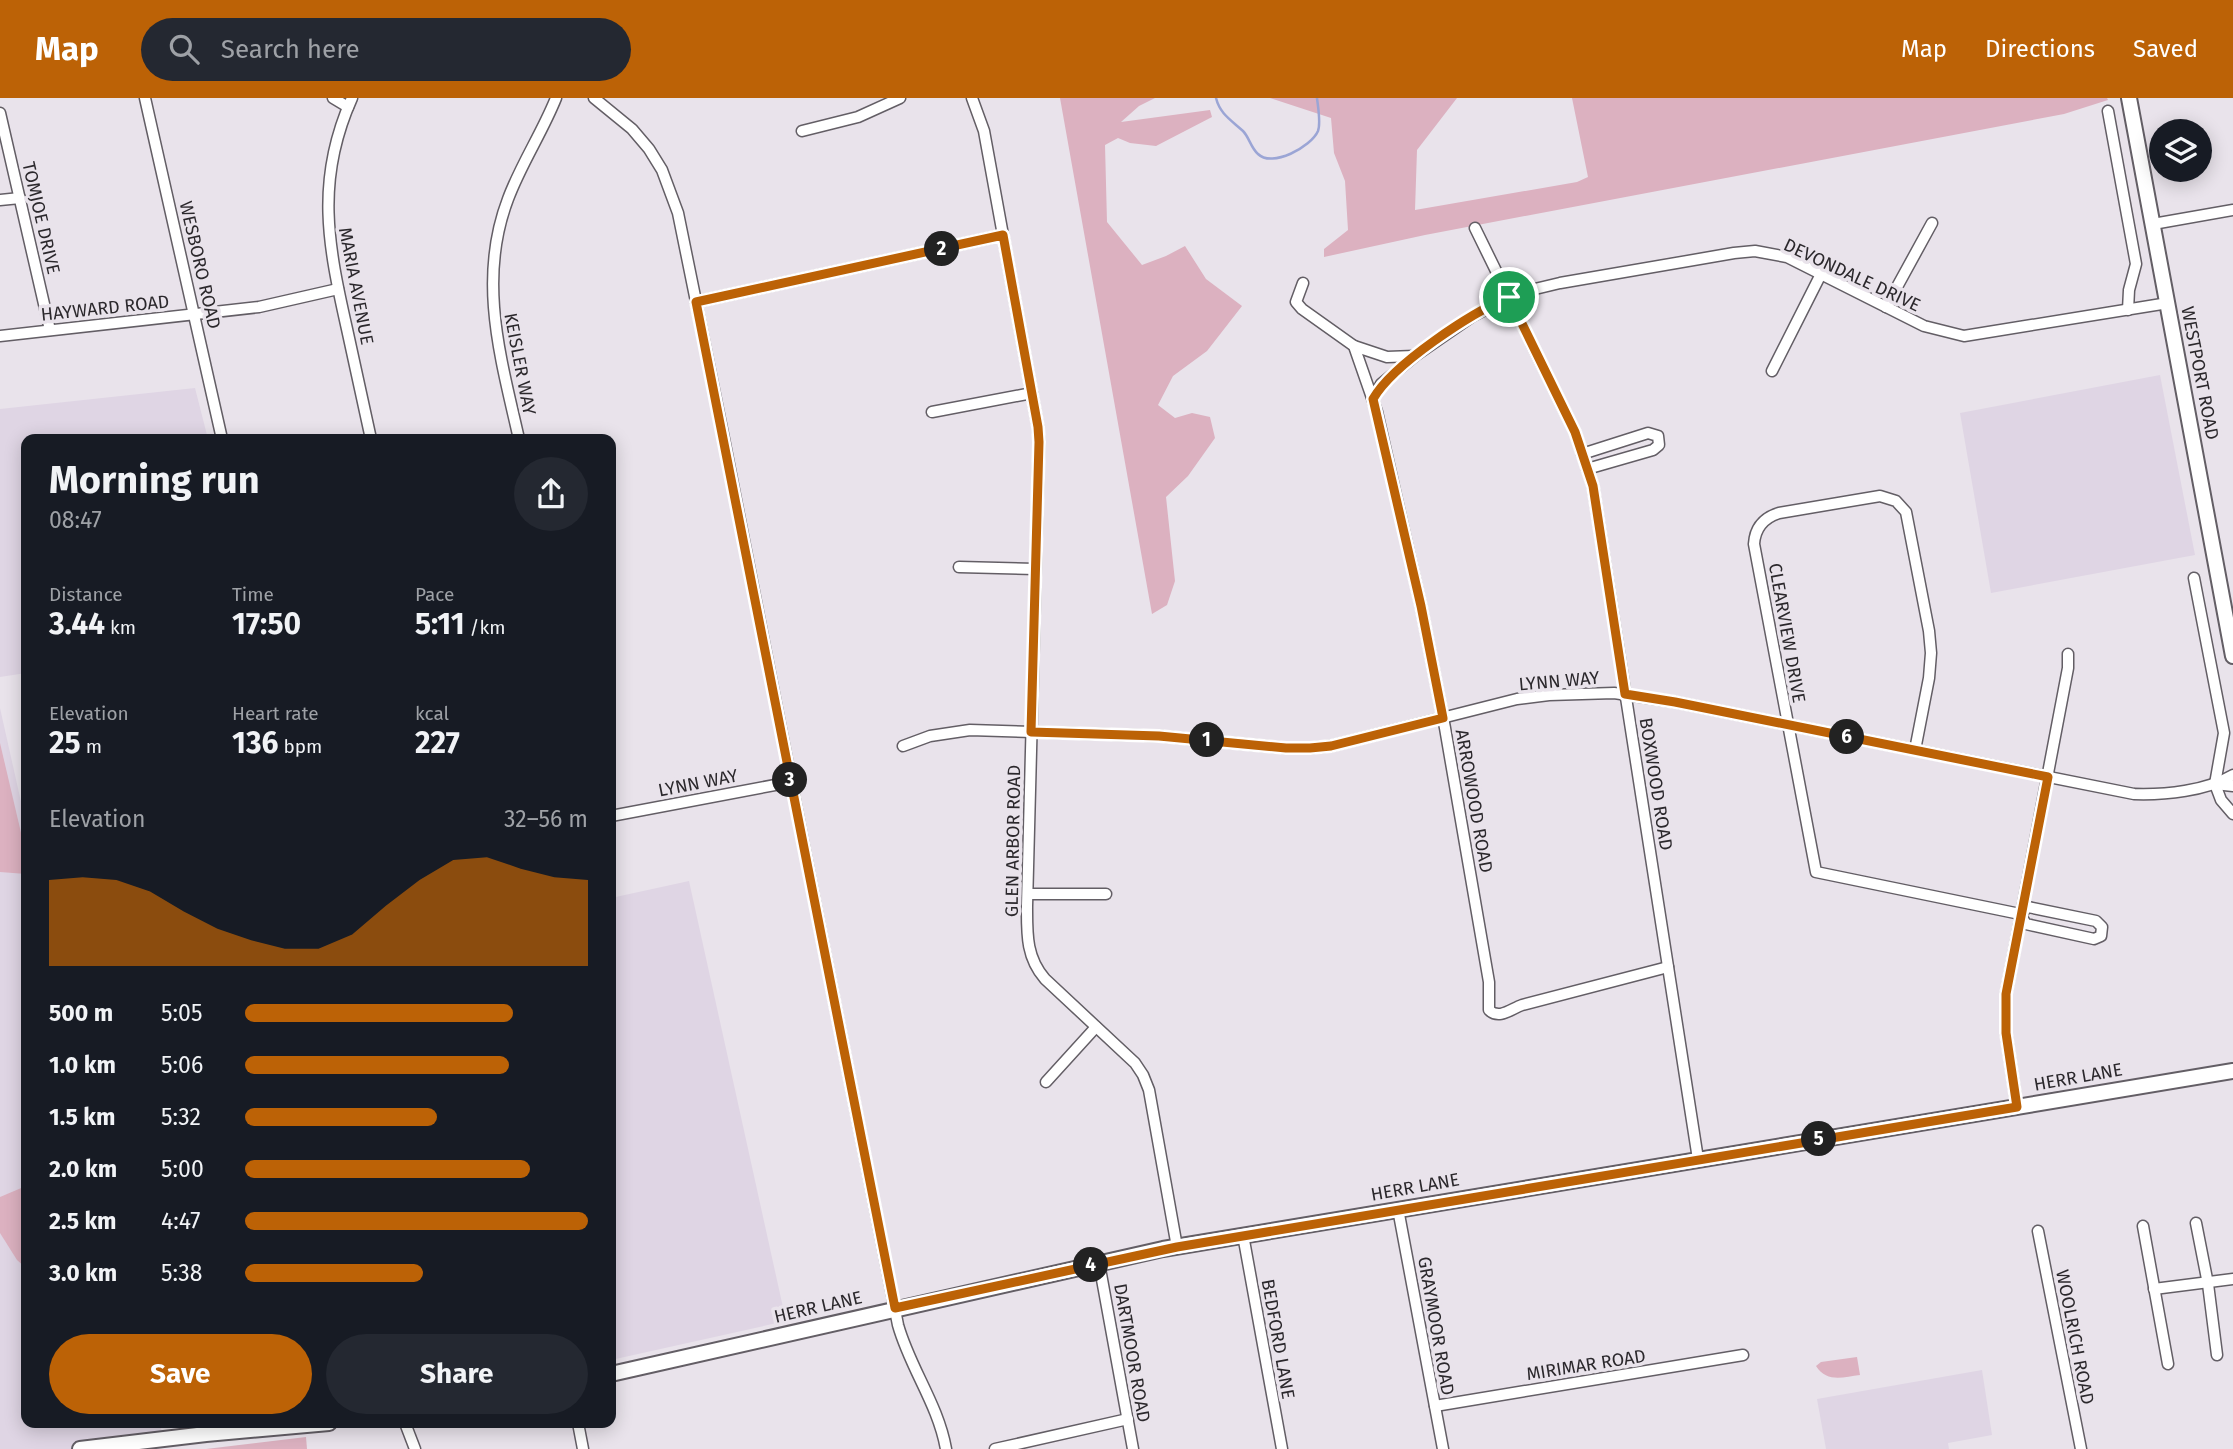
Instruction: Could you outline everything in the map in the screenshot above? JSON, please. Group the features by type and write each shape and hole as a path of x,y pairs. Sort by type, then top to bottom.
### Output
{"main road":[{"name":"WESTPORT ROAD","path":"2129,98 2233,656"},
{"name":"HERR LANE","path":"616,1373 895,1308 1177,1247 2233,1071"},
{"path":"80,1449 273,1428"}],"street":[{"name":"WESBORO ROAD","path":"145,98 221,434"},
{"path":"333,98 350,102"},
{"name":"KEISLER WAY","path":"518,434 494,327 493,262 498,230 507,200 556,98"},
{"path":"594,98 614,112 649,149 662,170 678,214 895,1308 904,1347 940,1421 946,1449"},
{"path":"802,131 858,117 900,98"},
{"name":"GLEN ARBOR ROAD","path":"972,98 984,131 1039,442 1027,936 1035,966 1052,987 1135,1063 1147,1082 1177,1247"},
{"name":"MARIA AVENUE","path":"350,102 336,142 330,172 327,206 329,243 370,434"},
{"path":"2108,111 2136,264 2129,290 2128,310"},
{"name":"TOMJOE DRIVE","path":"0,113 50,330"},
{"path":"0,200 20,198"},
{"path":"2153,224 2233,211"},
{"path":"1886,307 1932,223"},
{"name":"BOXWOOD ROAD","path":"1475,228 1569,419 1597,507 1698,1159"},
{"path":"696,302 1003,235"},
{"name":"DEVONDALE DRIVE","path":"1373,399 1381,384 1415,356 1474,316 1509,297 1560,283 1734,253 1755,251 1775,254 1935,331 1964,336 2168,303"},
{"path":"1772,371 1821,274"},
{"path":"1303,283 1295,298 1298,305 1354,346 1387,357 1415,356"},
{"name":"HAYWARD ROAD","path":"0,336 259,307 338,289"},
{"name":"ARROWOOD ROAD","path":"1354,346 1373,399 1421,606 1489,982 1489,1010 1500,1015 1522,1005 1668,967"},
{"path":"932,412 1032,393"},
{"path":"1582,454 1648,433 1658,436 1660,440 1653,450 1587,469"},
{"name":"CLEARVIEW DRIVE","path":"1915,750 1931,653 1909,522 1902,506 1888,497 1880,496 1779,513 1768,518 1759,526 1754,544 1816,872 2020,914"},
{"path":"959,568 1035,569"},
{"path":"2194,578 2224,733 2215,784 2221,800 2233,814"},
{"path":"2017,1107 2004,1009 2010,962 2068,668 2068,654"},
{"name":"LYNN WAY","path":"903,746 951,731 1159,736 1310,748 1331,746 1517,699 1549,695 1625,694 2134,794 2151,795 2215,784 2233,786"},
{"name":"LYNN WAY","path":"2215,784 2233,775"},
{"name":"LYNN WAY","path":"616,815 791,782"},
{"path":"1028,894 1105,894"},
{"path":"2028,907 2096,921 2100,923 2103,932 2094,939 2026,925 2020,914 2028,907"},
{"path":"1046,1082 1096,1027"},
{"name":"GRAYMOOR ROAD","path":"1398,1209 1443,1449"},
{"path":"2196,1223 2208,1284 2217,1355"},
{"path":"2143,1226 2168,1364"},
{"name":"WOOLRICH ROAD","path":"2038,1231 2081,1449"},
{"name":"BEDFORD LANE","path":"1243,1236 1282,1449"},
{"name":"DARTMOOR ROAD","path":"1099,1264 1133,1449"},
{"path":"2154,1289 2233,1279"},
{"name":"MIRIMAR ROAD","path":"1435,1406 1743,1355"},
{"path":"995,1449 1128,1419"},
{"path":"407,1428 415,1449"},
{"path":"579,1428 583,1449"}],"shaded area":[{"path":"1060,98 1155,98 1139,106 1121,122 1210,110 1212,117 1156,146 1130,143 1118,138 1105,145 1107,222 1142,265 1185,246 1206,279 1242,306 1207,351 1173,376 1158,405 1175,418 1192,413 1210,417 1215,438 1188,476 1166,497 1175,581 1167,605 1152,614"},
{"path":"1270,98 1457,98 1417,150 1415,210 1577,182 1588,177 1572,98 2108,100 2064,114 1425,235 1324,257 1324,249 1348,230 1345,181 1334,153 1331,118"},
{"path":"2160,375 2195,555 1991,593 1960,413"},
{"path":"195,388 207,434 21,434 21,674 0,677 0,409"},
{"path":"0,708 21,802 21,1428 161,1428 163,1439 74,1449 0,1449"},
{"path":"0,743 21,833 21,874 0,872"},
{"path":"689,881 786,1321 616,1359 616,897"},
{"path":"21,1188 21,1264 0,1233 0,1197"},
{"path":"1857,1357 1860,1375 1830,1377 1816,1366 1821,1362"},
{"path":"1982,1370 1992,1435 1948,1443 1949,1449 1826,1449 1817,1399"},
{"path":"306,1437 307,1449 206,1449"}],"waterway":[{"path":"1216,98 1223,113 1245,133 1256,152 1264,158 1272,159 1291,154 1314,137 1319,124 1317,98"}],"route":[{"path":"1003,235 1039,442 1031,732 1159,736 1310,748 1331,746 1443,718 1421,606 1373,399 1381,384 1396,370 1474,316 1509,297 1575,432 1593,486 1625,694 2048,777 2010,962 2004,1009 2017,1107 1177,1247 895,1308 696,302 1003,235"}]}
